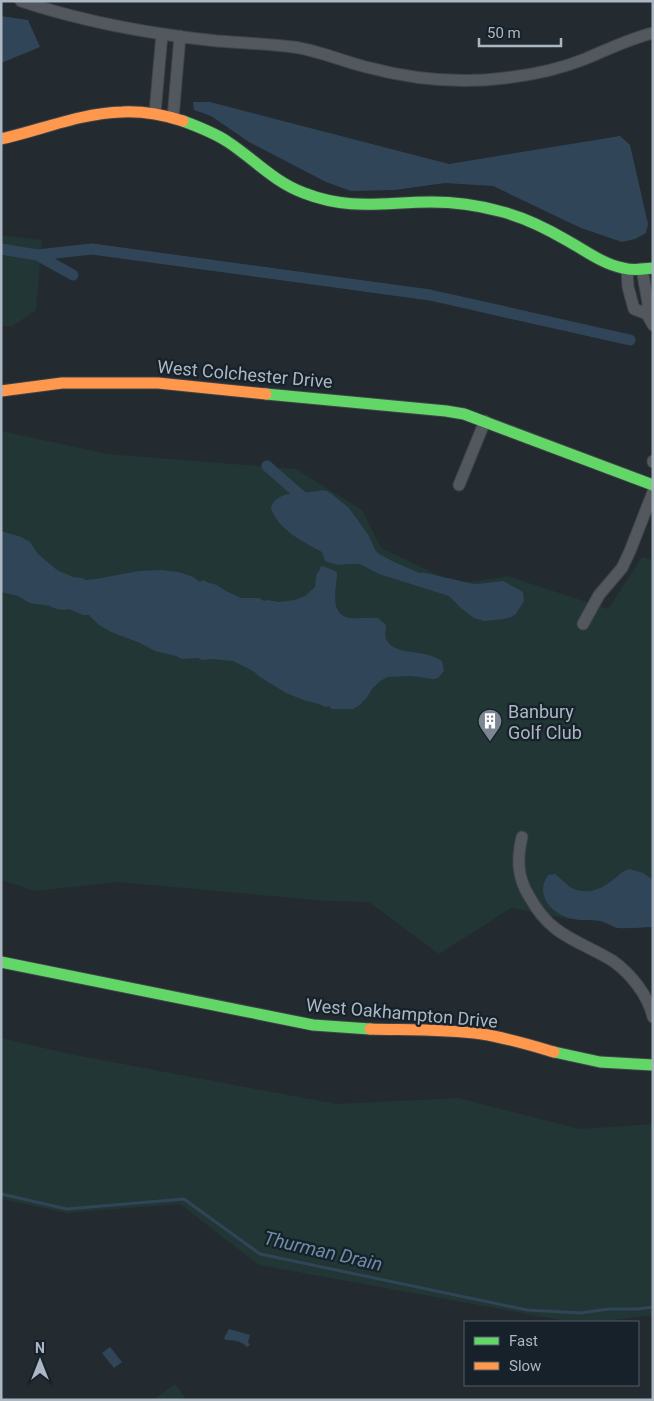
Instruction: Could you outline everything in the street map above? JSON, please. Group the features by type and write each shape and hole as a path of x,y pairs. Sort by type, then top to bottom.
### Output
{"street":[{"path":"21,1 122,28 180,36 294,47 316,51 364,67 394,74 430,79 467,81 504,78 547,71 653,34"},
{"path":"155,113 162,34"},
{"path":"173,118 180,36"},
{"path":"1,139 93,115 116,112 155,113 217,135 280,181 312,196 366,206 444,201 474,204 494,209 534,223 612,264 627,269 647,268 647,314 653,325"},
{"path":"627,269 628,287 634,309 647,314"},
{"name":"West Colchester Drive","path":"1,391 62,383 158,383 446,411 464,414 485,421 653,485"},
{"path":"459,485 485,421"},
{"path":"583,624 599,595 622,568 653,492"},
{"path":"522,837 518,851 519,872 526,892 535,907 556,930 613,962 626,972 637,984 653,1016"},
{"name":"West Oakhampton Drive","path":"1,962 313,1025 481,1034 599,1062 653,1065"}],"green space":[{"path":"1,235 42,240 36,310 13,326 1,326"},
{"path":"1,431 108,454 296,469 362,510 381,548 457,584 508,576 608,609 642,557 653,560 653,924 569,919 511,908 439,954 369,902 327,901 117,882 35,891 1,880"},
{"path":"1,1038 70,1054 336,1104 458,1098 580,1129 653,1124 653,1315 606,1321 566,1321 259,1265 180,1204 67,1213 1,1199"},
{"path":"175,1384 187,1400 153,1400"}],"water":[{"path":"1,16 28,20 40,47 1,63"},
{"path":"193,102 210,102 449,164 620,136 630,145 648,224 646,233 635,239 622,242 581,228 493,186 445,183 394,190 351,191 326,182 249,142 211,116 194,110"},
{"path":"322,490 333,495 349,508 379,554 447,585 461,586 503,581 523,592 524,601 516,614 511,617 485,621 474,618 449,596 379,574 360,564 338,565 325,561 322,552 286,529 275,517 271,509 278,498 285,495"},
{"path":"1,531 30,542 38,554 57,570 73,577 85,580 139,571 161,570 179,572 193,577 200,582 203,580 217,585 241,598 259,598 264,601 279,602 295,600 305,596 315,587 316,576 320,567 323,566 337,572 335,600 339,612 343,616 350,618 378,618 386,625 386,638 391,645 400,650 430,655 442,661 444,671 438,678 433,679 411,676 388,677 380,681 366,699 353,709 332,709 329,706 326,707 306,701 286,693 253,671 233,661 202,660 198,658 182,659 155,651 111,632 99,625 89,615 83,615 69,609 64,610 44,604 30,603 18,596 1,592"},
{"path":"629,869 643,873 653,880 653,927 618,928 600,921 565,917 552,909 544,897 544,882 548,875 555,874 570,887 580,891 591,891 601,888"},
{"path":"229,1329 250,1335 248,1342 250,1345 247,1347 240,1342 226,1340 224,1338"},
{"path":"110,1347 122,1362 114,1368 102,1353"}],"waterway":[{"path":"1,249 37,255 73,275"},
{"path":"37,255 92,249 430,295 630,340"},
{"path":"267,466 308,502"},
{"path":"423,578 476,590"},
{"name":"Thurman Drain","path":"1,1194 67,1209 184,1199 260,1254 527,1310 580,1313 609,1309 653,1307"}],"traffic: fast":[{"path":"183,121 207,130 223,139 283,183 321,199 352,204 440,202 482,207 508,213 535,223 608,264 638,270 653,268"},
{"path":"266,394 464,414 653,485"},
{"path":"1,962 313,1025 370,1029"},
{"path":"554,1052 600,1062 653,1065"}],"traffic: slow":[{"path":"1,139 91,115 107,113 146,113 183,121"},
{"path":"1,391 62,383 158,383 266,394"},
{"path":"370,1029 468,1032 554,1052"}],"place":[{"name":"Banbury Golf Club","path":"490,742"}]}
